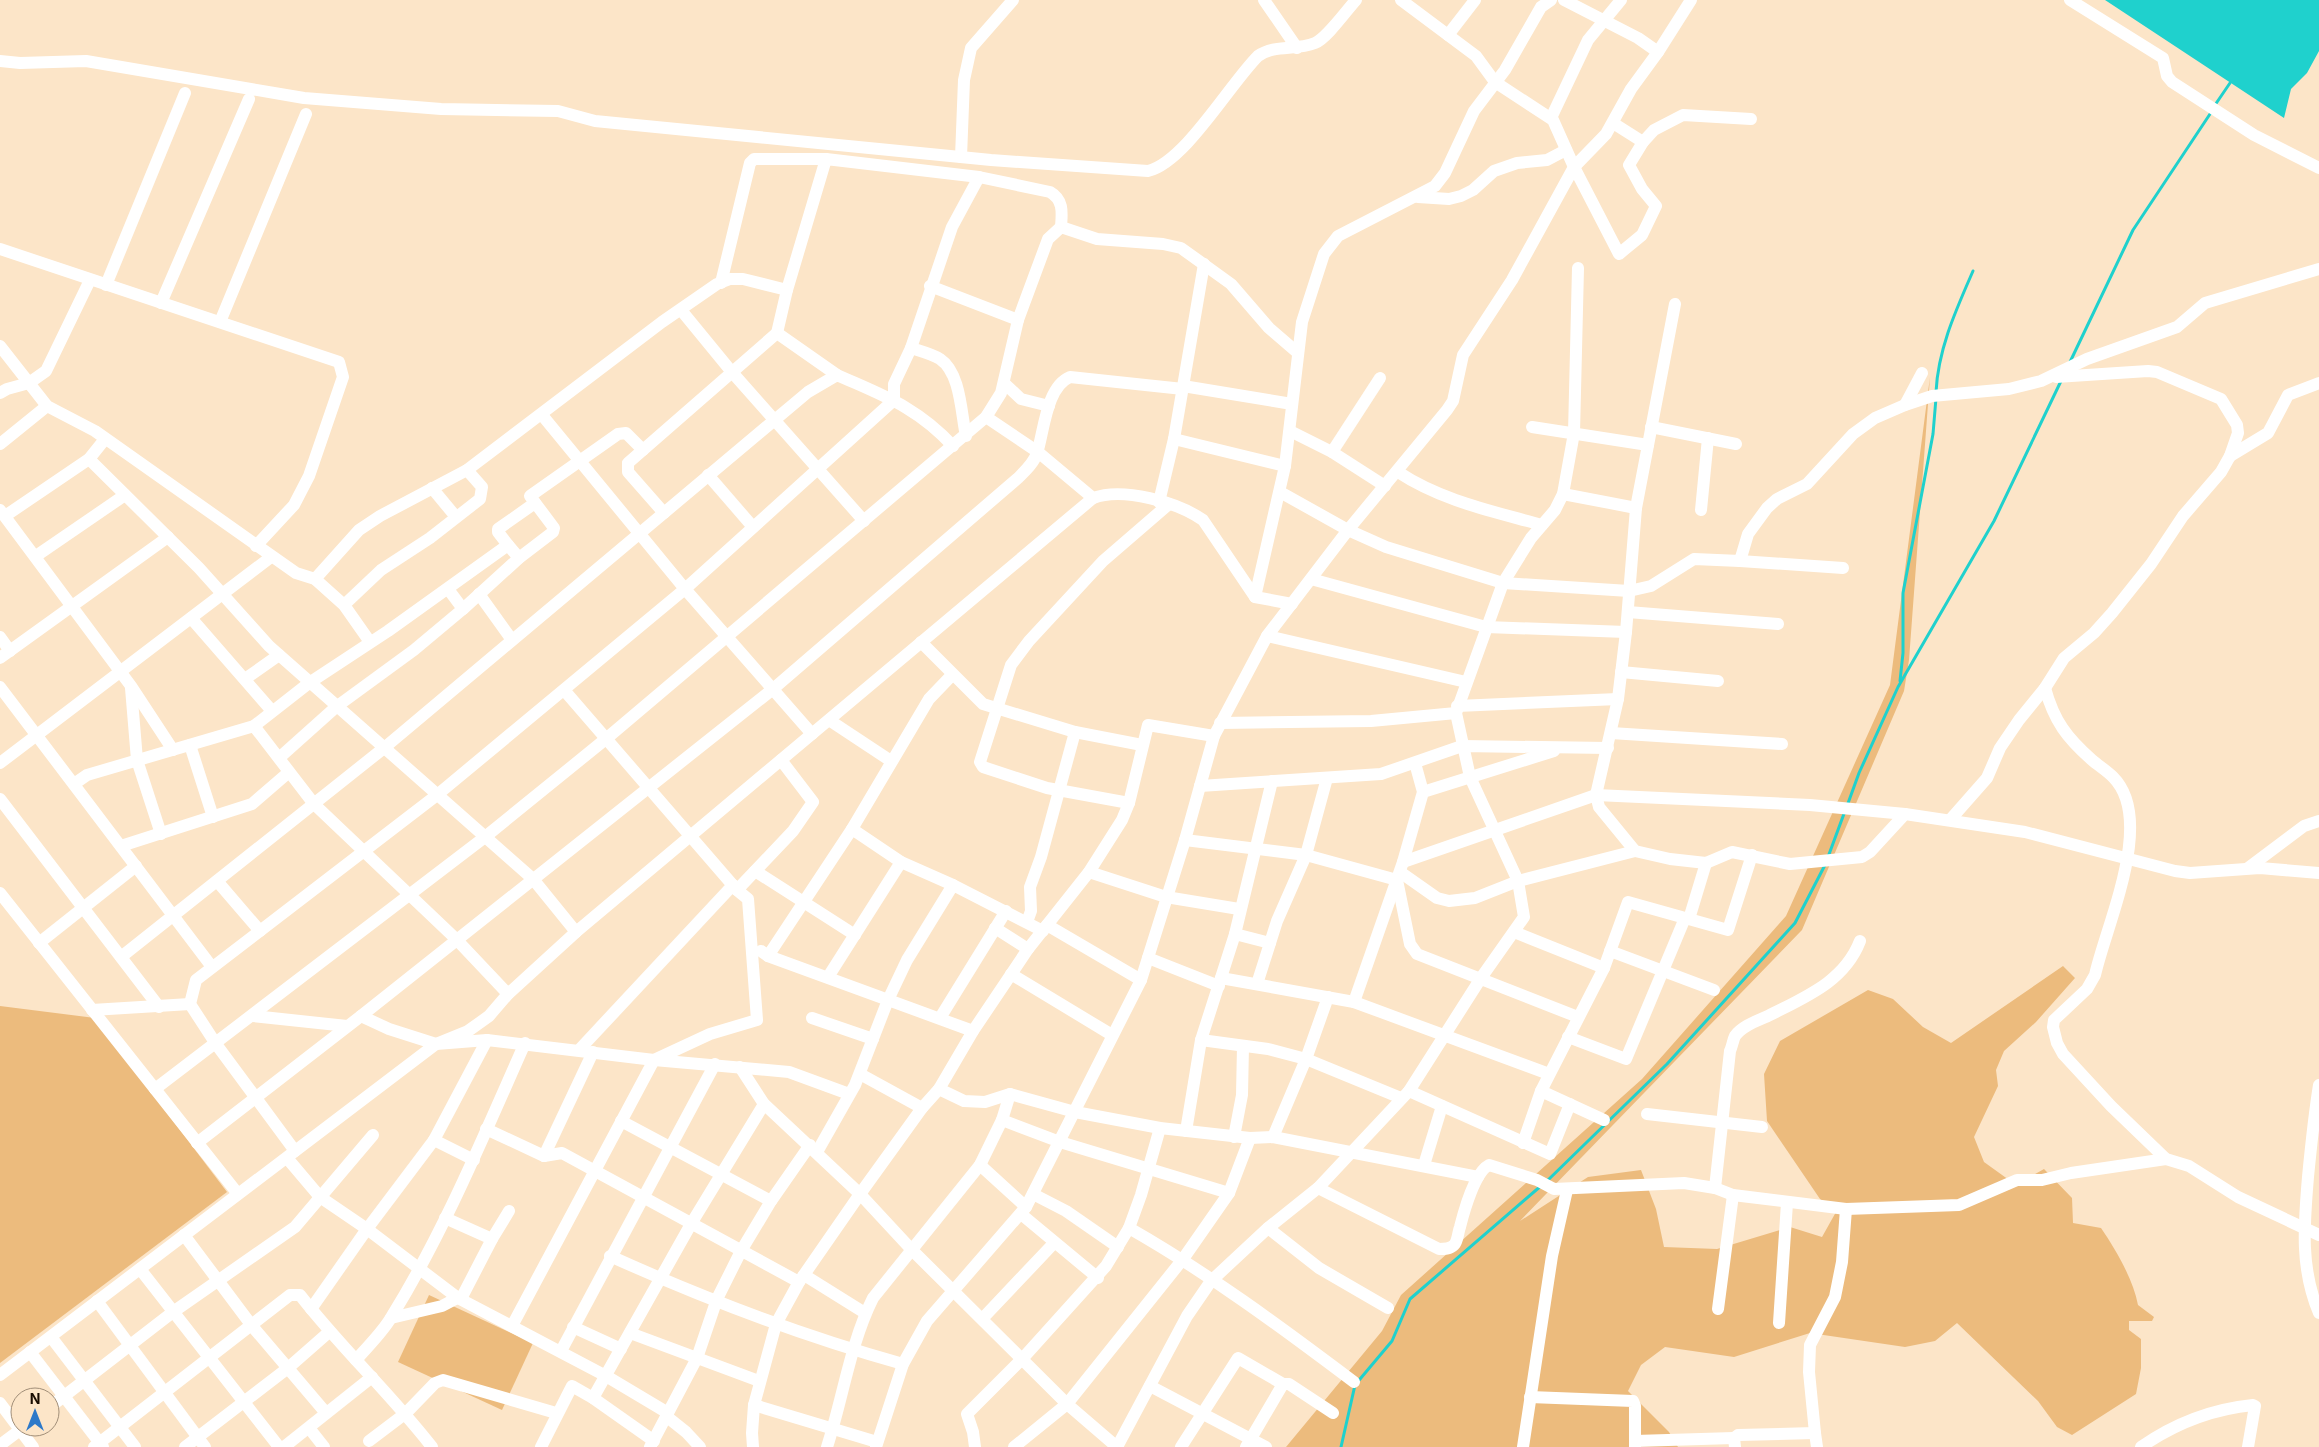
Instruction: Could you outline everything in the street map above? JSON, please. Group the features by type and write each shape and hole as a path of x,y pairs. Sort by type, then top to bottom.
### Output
{"street":[{"path":"961,157 964,80 971,48 1013,0"},
{"path":"1264,0 1297,48"},
{"path":"0,61 20,63 86,62 304,98 441,109 558,111 595,122 961,157 1148,171 1164,166 1180,153 1258,56 1272,48 1297,48 1319,40 1356,0"},
{"path":"1401,0 1476,56 1495,82 1551,118 1574,168 1619,254 1642,235 1656,206 1642,189 1629,164 1643,142 1654,130 1683,115 1751,119"},
{"path":"1448,35 1475,0"},
{"path":"1255,597 1285,466 1298,353 1306,307 1329,246 1338,236 1431,191 1442,178 1474,112 1506,70 1541,7 1551,0"},
{"path":"1564,0 1605,20 1658,52"},
{"path":"1551,118 1588,40 1620,0"},
{"path":"754,1405 834,1428 877,1444 904,1364 927,1321 1023,1210 1033,1194 1140,980 1185,840 1214,736 1267,636 1348,530 1398,472 1451,405 1462,355 1512,280 1574,168 1601,140 1613,123 1631,89 1658,52 1691,0"},
{"path":"2070,0 2163,58 2167,76 2172,82 2254,135 2319,168"},
{"path":"106,285 185,93"},
{"path":"161,303 249,99"},
{"path":"220,322 306,114"},
{"path":"1613,123 1643,142"},
{"path":"1418,196 1449,199 1461,196 1473,190 1494,171 1517,163 1547,160 1566,150"},
{"path":"155,1089 411,896 485,837 607,738 986,418 997,403 1004,383 1018,320 1048,238 1061,227 1062,206 1058,198 1052,193 979,178 826,159 754,159 750,163 721,283"},
{"path":"664,513 628,472 628,463 777,333 787,290 826,159"},
{"path":"700,1447 667,1415 606,1376 458,1298 367,1229 320,1197 256,1097 216,1044 190,1004 196,980 437,795 685,590 894,400 894,384 911,348 930,286 952,227 979,178"},
{"path":"1061,227 1097,239 1173,246 1189,252 1240,294 1269,328 1298,353"},
{"path":"0,249 339,362 343,377 309,476 294,505 256,546"},
{"path":"1130,804 1038,786 980,765 998,710 1008,669 1029,640 1103,561 1164,503 1204,264"},
{"path":"740,1067 764,1104 860,1194 912,1249 1067,1404 1117,1447 1194,1304 1211,1281 1268,1228 1318,1188 1354,1152 1405,1095 1481,978 1524,917 1518,881 1470,777 1462,746 1456,709 1503,583 1531,538 1555,510 1563,494 1574,433 1578,268"},
{"path":"1740,561 1748,534 1771,505 1777,499 1807,484 1865,424 1905,404 1932,396 2022,387 2051,378 2087,359 2177,326 2205,303 2319,269"},
{"path":"315,579 359,530 467,470 681,310 721,283 730,279 743,279 787,290"},
{"path":"0,393 29,383 46,371 90,280"},
{"path":"930,286 1018,320"},
{"path":"1635,851 1603,814 1596,795 1618,699 1628,612 1636,508 1675,304"},
{"path":"681,310 731,372 864,521"},
{"path":"777,333 837,375 894,400 931,423 953,446"},
{"path":"0,346 47,406 95,431 271,557 296,573 315,579 344,604 370,642"},
{"path":"911,348 936,358 948,368 956,384 966,436"},
{"path":"1950,820 1987,778 2000,748 2019,720 2045,688 2064,658 2094,633 2112,614 2150,564 2182,516 2221,472 2230,456 2238,433 2237,425 2220,399 2212,394 2148,371 2051,378"},
{"path":"1905,404 1922,373"},
{"path":"121,956 174,916 384,748 808,392 837,375"},
{"path":"198,1143 362,1016 456,939 773,689 1018,478 1038,452 1049,406 1059,385 1070,377 1183,388 1292,404"},
{"path":"1332,452 1380,378"},
{"path":"1004,383 1024,400 1049,406"},
{"path":"2230,456 2268,433 2288,396 2319,383"},
{"path":"0,444 47,406"},
{"path":"542,415 685,590 812,734"},
{"path":"986,418 1038,452 1093,498"},
{"path":"1532,427 1648,445"},
{"path":"1651,427 1736,444"},
{"path":"1290,431 1332,452 1385,486"},
{"path":"279,758 336,707 414,650 554,530 530,496 622,433 626,433 643,450"},
{"path":"1701,510 1708,438"},
{"path":"105,439 89,459 2,513 74,607 173,750"},
{"path":"1174,439 1285,466"},
{"path":"89,459 199,568 221,595 279,655 533,879 576,932"},
{"path":"344,604 381,570 480,499 482,488 467,470"},
{"path":"1398,472 1420,485 1455,500 1542,525"},
{"path":"708,475 754,527"},
{"path":"432,488 456,517"},
{"path":"1280,492 1348,530 1386,547 1503,583 1629,591 1656,583 1694,559 1843,568"},
{"path":"0,1375 436,1044 475,1026 489,1016 508,994 576,932 1093,498 1110,493 1119,493 1164,503 1203,520 1255,597 1292,604"},
{"path":"1563,494 1636,508"},
{"path":"36,556 125,495"},
{"path":"520,558 498,532 498,529 535,503"},
{"path":"0,638 5,654 74,607 168,537"},
{"path":"74,784 87,775 254,726 309,683 448,589 508,544"},
{"path":"0,763 271,557"},
{"path":"1311,580 1486,627 1626,632"},
{"path":"448,589 463,609"},
{"path":"479,594 512,640"},
{"path":"1628,612 1778,624"},
{"path":"191,618 272,711"},
{"path":"1267,636 1466,682"},
{"path":"921,642 982,704 1075,732 1142,745"},
{"path":"245,679 279,655"},
{"path":"1621,672 1718,681"},
{"path":"768,956 852,829 929,699 952,675"},
{"path":"130,686 136,760 161,834"},
{"path":"0,687 212,967"},
{"path":"2045,688 2052,713 2063,732 2114,778 2124,792 2130,822 2126,858 2112,919 2093,981 2054,1020 2053,1027 2058,1046 2063,1054 2111,1106 2166,1159"},
{"path":"512,1326 654,1060 710,1034 757,1020 748,899 690,836 564,690"},
{"path":"1220,723 1372,720 1456,709 1618,699"},
{"path":"829,720 891,761"},
{"path":"753,1447 754,1405 776,1324 802,1279 860,1194 922,1108 939,1089 973,1031 1028,949 1090,872 1130,804 1142,745 1150,724 1214,736"},
{"path":"254,726 314,804 456,939 508,994"},
{"path":"1027,922 1031,911 1030,887 1041,857 1075,732"},
{"path":"1611,734 1782,744"},
{"path":"190,745 213,817"},
{"path":"1200,786 1381,774 1462,746 1608,748"},
{"path":"1423,792 1567,747"},
{"path":"579,1050 735,887 755,871 793,831 812,802 780,760"},
{"path":"1354,1002 1400,871 1423,792 1415,763"},
{"path":"121,846 252,804 289,772"},
{"path":"1257,984 1282,910 1306,855 1327,778"},
{"path":"1186,1131 1201,1040 1234,934 1257,850 1272,781"},
{"path":"1400,871 1495,830 1596,795 1801,804 1905,814 2025,832 2182,872 2248,868 2319,873"},
{"path":"0,799 160,1007"},
{"path":"1185,840 1306,855 1400,871 1437,898 1449,901 1482,896 1518,881 1635,851 1670,859 1706,863 1732,852 1795,864 1816,860 1862,857 1870,852 1905,814"},
{"path":"2248,868 2304,826 2319,821"},
{"path":"852,829 902,862 1027,922 1045,928 1140,980"},
{"path":"1523,1143 1541,1091 1604,968 1628,902 1728,930 1752,855"},
{"path":"828,977 902,862"},
{"path":"1568,1037 1626,1059 1687,919 1706,863"},
{"path":"39,943 136,866"},
{"path":"755,871 855,935"},
{"path":"1400,871 1412,949 1421,957 1481,978 1578,1017"},
{"path":"1090,872 1166,896 1240,909"},
{"path":"217,881 260,931"},
{"path":"542,1447 556,1413 572,1386 593,1398 652,1444 697,1358 717,1299 741,1251 771,1201 814,1149 849,1094 860,1074 888,1000 911,952 953,885"},
{"path":"0,893 238,1194"},
{"path":"940,1018 1006,911"},
{"path":"996,928 1028,949"},
{"path":"1514,932 1604,968"},
{"path":"1234,934 1270,943"},
{"path":"1715,1188 1730,1051 1735,1036 1748,1026 1790,1005 1833,979 1852,960 1860,941"},
{"path":"751,944 768,956 973,1031"},
{"path":"1610,951 1714,990"},
{"path":"1148,958 1220,982 1257,984 1354,1002 1549,1074"},
{"path":"1012,974 1112,1035"},
{"path":"1273,1137 1306,1059 1328,998"},
{"path":"92,1010 190,1004"},
{"path":"253,1016 347,1026"},
{"path":"362,1016 389,1029 436,1044 488,1040 654,1060 788,1072 849,1094"},
{"path":"812,1018 873,1039"},
{"path":"311,1309 367,1229 434,1140 488,1040"},
{"path":"1201,1040 1268,1049 1306,1059 1405,1095 1442,1106 1550,1154 1570,1104"},
{"path":"356,1360 391,1318 418,1269 474,1160 525,1044"},
{"path":"1234,1136 1242,1095 1243,1046"},
{"path":"544,1156 593,1052"},
{"path":"561,1351 610,1256 715,1064"},
{"path":"860,1074 922,1108"},
{"path":"2319,1085 2304,1230 2306,1271 2319,1313"},
{"path":"939,1089 957,1099 974,1102 984,1102 1010,1094 1075,1112 1160,1128 1250,1138 1273,1137 1478,1177"},
{"path":"1541,1091 1604,1120"},
{"path":"827,1447 834,1428 853,1350 865,1312 877,1291 980,1165 1002,1120 1010,1094"},
{"path":"593,1398 691,1224 764,1104"},
{"path":"1424,1165 1442,1106"},
{"path":"1647,1114 1762,1127"},
{"path":"1002,1120 1060,1142 1229,1193"},
{"path":"621,1121 771,1201"},
{"path":"975,1447 974,1432 967,1414 1098,1278 1129,1228 1160,1128"},
{"path":"486,1129 544,1156 562,1153 741,1251 802,1279 865,1312"},
{"path":"60,1399 173,1312 295,1227 373,1135"},
{"path":"1014,1447 1067,1404 1183,1259 1229,1193 1250,1138"},
{"path":"434,1140 474,1160"},
{"path":"1318,1188 1439,1249 1448,1249 1455,1243 1466,1206 1478,1177 1484,1167 1490,1165 1537,1180 1560,1190 1684,1183 1715,1188 1733,1195 1846,1209 1959,1205 2017,1180 2042,1180 2071,1173 2166,1159 2189,1166 2238,1197 2319,1236"},
{"path":"980,1165 1054,1243 1098,1278"},
{"path":"1523,1447 1560,1190"},
{"path":"1033,1194 1066,1211 1118,1247"},
{"path":"1718,1309 1733,1195"},
{"path":"1779,1323 1787,1203"},
{"path":"1817,1447 1809,1372 1810,1345 1835,1297 1842,1262 1846,1209"},
{"path":"391,1318 442,1306 458,1298 468,1288 492,1239 509,1211"},
{"path":"445,1218 492,1239"},
{"path":"1129,1228 1183,1259 1211,1281 1261,1312 1354,1382"},
{"path":"1268,1228 1319,1268 1388,1308"},
{"path":"184,1235 220,1280 252,1326 326,1413"},
{"path":"983,1318 1054,1243"},
{"path":"610,1256 660,1279 717,1299 776,1324 853,1350 904,1364"},
{"path":"140,1269 208,1359 279,1447"},
{"path":"30,1352 99,1446 120,1427 290,1295 300,1295 330,1332 406,1413 432,1447"},
{"path":"97,1301 201,1442"},
{"path":"573,1327 621,1349"},
{"path":"185,1447 201,1442 243,1402 288,1368 330,1332"},
{"path":"630,1333 759,1381"},
{"path":"51,1336 135,1447"},
{"path":"1181,1447 1238,1358 1282,1384 1288,1384 1333,1413"},
{"path":"284,1447 372,1377"},
{"path":"369,1441 406,1413 435,1383 443,1380 556,1413"},
{"path":"1249,1443 1282,1384"},
{"path":"1150,1386 1202,1414 1249,1443 1266,1447"},
{"path":"1530,1397 1633,1401 1635,1406 1635,1444 1734,1442 1738,1435 1815,1433"},
{"path":"0,1403 10,1414"},
{"path":"2141,1447 2163,1431 2200,1417 2223,1409 2253,1405 2255,1406 2248,1447"},
{"path":"309,1428 324,1447"},
{"path":"0,1445 10,1437"}],"shaded area":[{"path":"1930,377 1909,660 1904,691 1802,930 1520,1221 1588,1177 1641,1170 1656,1209 1664,1247 1717,1249 1790,1227 1822,1237 1836,1212 1820,1199 1767,1121 1764,1074 1780,1041 1868,990 1893,999 1923,1027 1951,1043 2063,966 2075,978 2036,1022 2004,1051 1996,1070 1998,1086 1974,1137 1984,1162 2016,1185 2044,1169 2072,1198 2073,1223 2101,1228 2107,1237 2128,1275 2138,1305 2154,1317 2152,1321 2129,1321 2129,1330 2141,1339 2141,1368 2136,1394 2072,1435 2057,1427 2038,1401 1957,1323 1935,1341 1905,1347 1810,1333 1734,1357 1665,1347 1641,1365 1628,1391 1669,1432 1678,1447 1286,1447 1382,1331 1401,1295 1642,1079 1786,916 1890,685"},
{"path":"0,1006 95,1018 227,1192 0,1363"},
{"path":"429,1295 533,1343 502,1410 398,1362"}],"water":[{"path":"2105,0 2319,0 2319,51 2307,73 2291,89 2284,118"}],"waterway":[{"path":"2215,105 2230,83"},
{"path":"2070,362 2133,230 2212,111"},
{"path":"1936,392 1937,376 1944,345 1954,315 1973,271"},
{"path":"1847,806 1859,773 1898,687 1994,521 2061,381"},
{"path":"1900,681 1903,653 1903,593 1933,434 1936,398"},
{"path":"1828,857 1845,811"},
{"path":"1547,1181 1667,1064 1795,923 1825,865"},
{"path":"1341,1447 1355,1385 1392,1341 1410,1299 1542,1185"}]}
